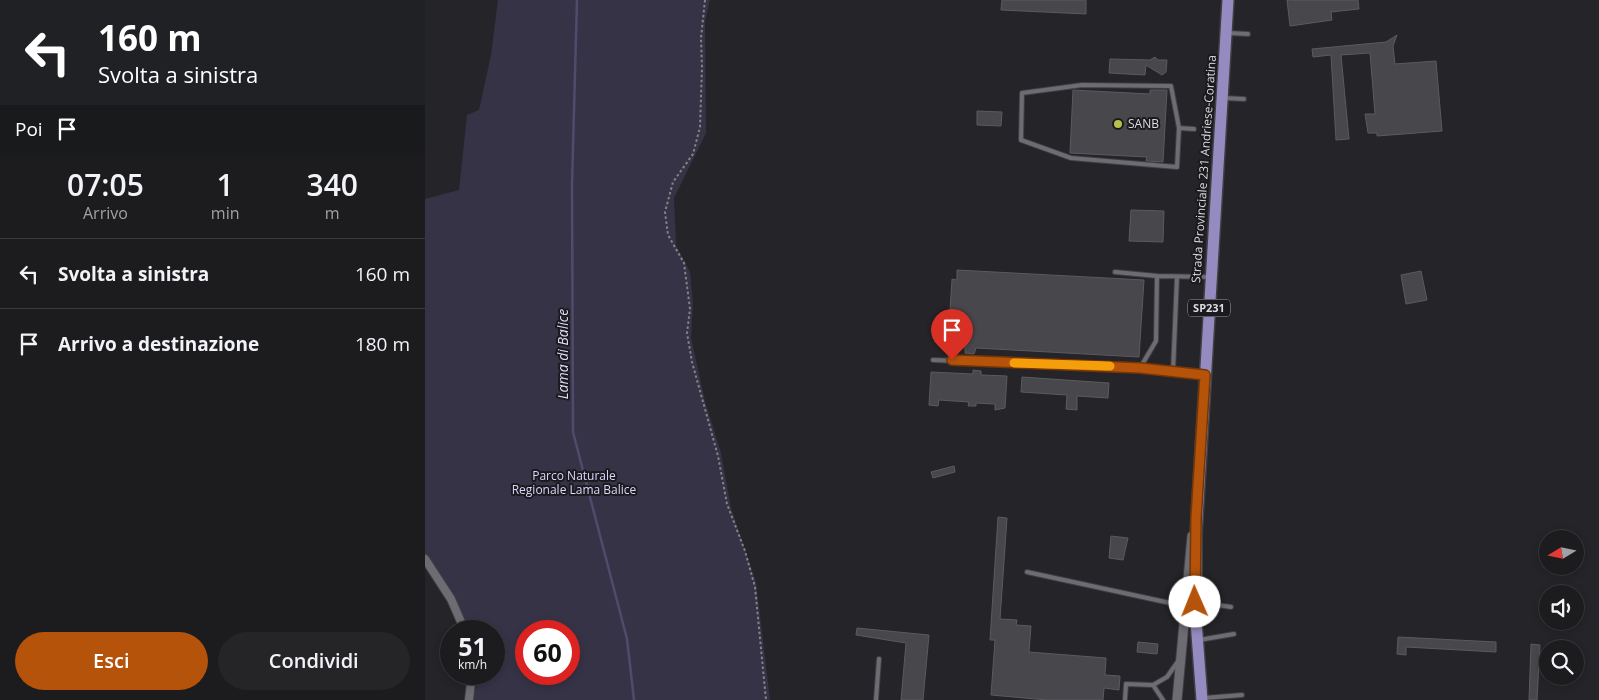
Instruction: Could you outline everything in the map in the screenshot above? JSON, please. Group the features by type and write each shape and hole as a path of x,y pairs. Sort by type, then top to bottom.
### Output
{"main road":[{"name":"Strada Provinciale 231 Andriese-Coratina","path":"1202,699 1197,640 1190,604 1228,0"}],"street":[{"path":"425,559 451,599 460,620"},
{"path":"1177,700 1180,659 1190,604"},
{"path":"469,700 471,685"}],"lane":[{"path":"1226,33 1248,34"},
{"path":"1081,85 1171,86 1179,128 1177,167 1071,158 1021,140 1023,93 1081,85"},
{"path":"1222,97 1244,99"},
{"path":"1179,128 1194,129"},
{"path":"1115,272 1211,278"},
{"path":"1140,368 1156,342 1157,276"},
{"path":"1173,372 1177,277"},
{"path":"933,360 1140,368 1205,375"},
{"path":"1027,572 1190,604 1231,607"},
{"path":"1197,640 1233,634"},
{"path":"876,700 879,659"},
{"path":"1125,700 1126,684 1153,685 1167,677 1180,659"},
{"path":"1153,685 1163,700"},
{"path":"1202,699 1242,695"}],"path":[{"path":"705,0 701,38 700,127 693,154 673,182 665,212 668,235 684,264 690,309 687,333 691,362 718,456 727,504 745,551 755,587 766,700"}],"green space":[{"name":"Parco Naturale Regionale Lama Balice","path":"498,0 710,0 705,22 706,133 674,198 676,245 690,272 693,304 691,338 705,401 721,453 731,508 756,582 770,700 471,700 477,685 505,685 505,620 460,620 456,608 425,562 425,199 459,190 467,115 479,110 491,55"}],"building":[{"path":"1002,0 1086,0 1086,14 1001,10"},
{"path":"1287,0 1358,0 1359,9 1331,12 1332,20 1290,26"},
{"path":"1397,35 1393,46 1395,64 1436,61 1442,131 1377,136 1377,133 1368,133 1365,114 1375,114 1370,53 1341,55 1349,139 1336,140 1331,55 1313,57 1312,49 1386,42"},
{"path":"1155,57 1158,60 1167,60 1166,72 1162,75 1146,65 1145,75 1109,73 1110,59 1150,60"},
{"name":"SANB","path":"1073,90 1150,94 1150,90 1167,90 1163,162 1146,161 1147,157 1070,153"},
{"path":"977,111 1002,112 1001,126 977,125"},
{"path":"1131,210 1164,211 1163,242 1129,241"},
{"path":"957,270 1144,280 1139,357 976,348 974,354 965,353 965,347 953,346 954,327 949,327 952,279 957,280"},
{"path":"1421,271 1427,300 1406,304 1401,275"},
{"path":"973,370 981,371 981,375 1007,376 1005,408 995,410 995,404 976,403 976,406 968,406 969,402 939,400 938,406 929,405 931,372 973,374"},
{"path":"1022,377 1109,383 1108,398 1077,396 1077,410 1066,409 1067,395 1021,392"},
{"path":"954,466 955,472 933,478 931,472"},
{"path":"998,517 1007,518 1000,619 1017,620 1016,625 1031,626 1029,652 1106,658 1105,675 1120,676 1119,690 1104,688 1103,700 1047,700 991,695 995,640 990,640"},
{"path":"1111,536 1128,538 1123,560 1109,558"},
{"path":"857,628 929,635 923,700 901,700 906,643 856,635"},
{"path":"1398,637 1496,642 1496,652 1406,647 1406,655 1397,654"},
{"path":"1138,642 1158,644 1157,654 1137,652"},
{"path":"1531,644 1539,645 1539,663 1537,700 1529,700"}],"waterway":[{"name":"Lama di Balice","path":"577,0 572,184 573,432 627,639 634,700"}],"slow traffic":[{"path":"1014,363 1110,366"}],"place":[{"name":"SANB","path":"1118,124"}],"route":[{"path":"952,360 1140,368 1205,375 1196,518 1195,602"}]}
